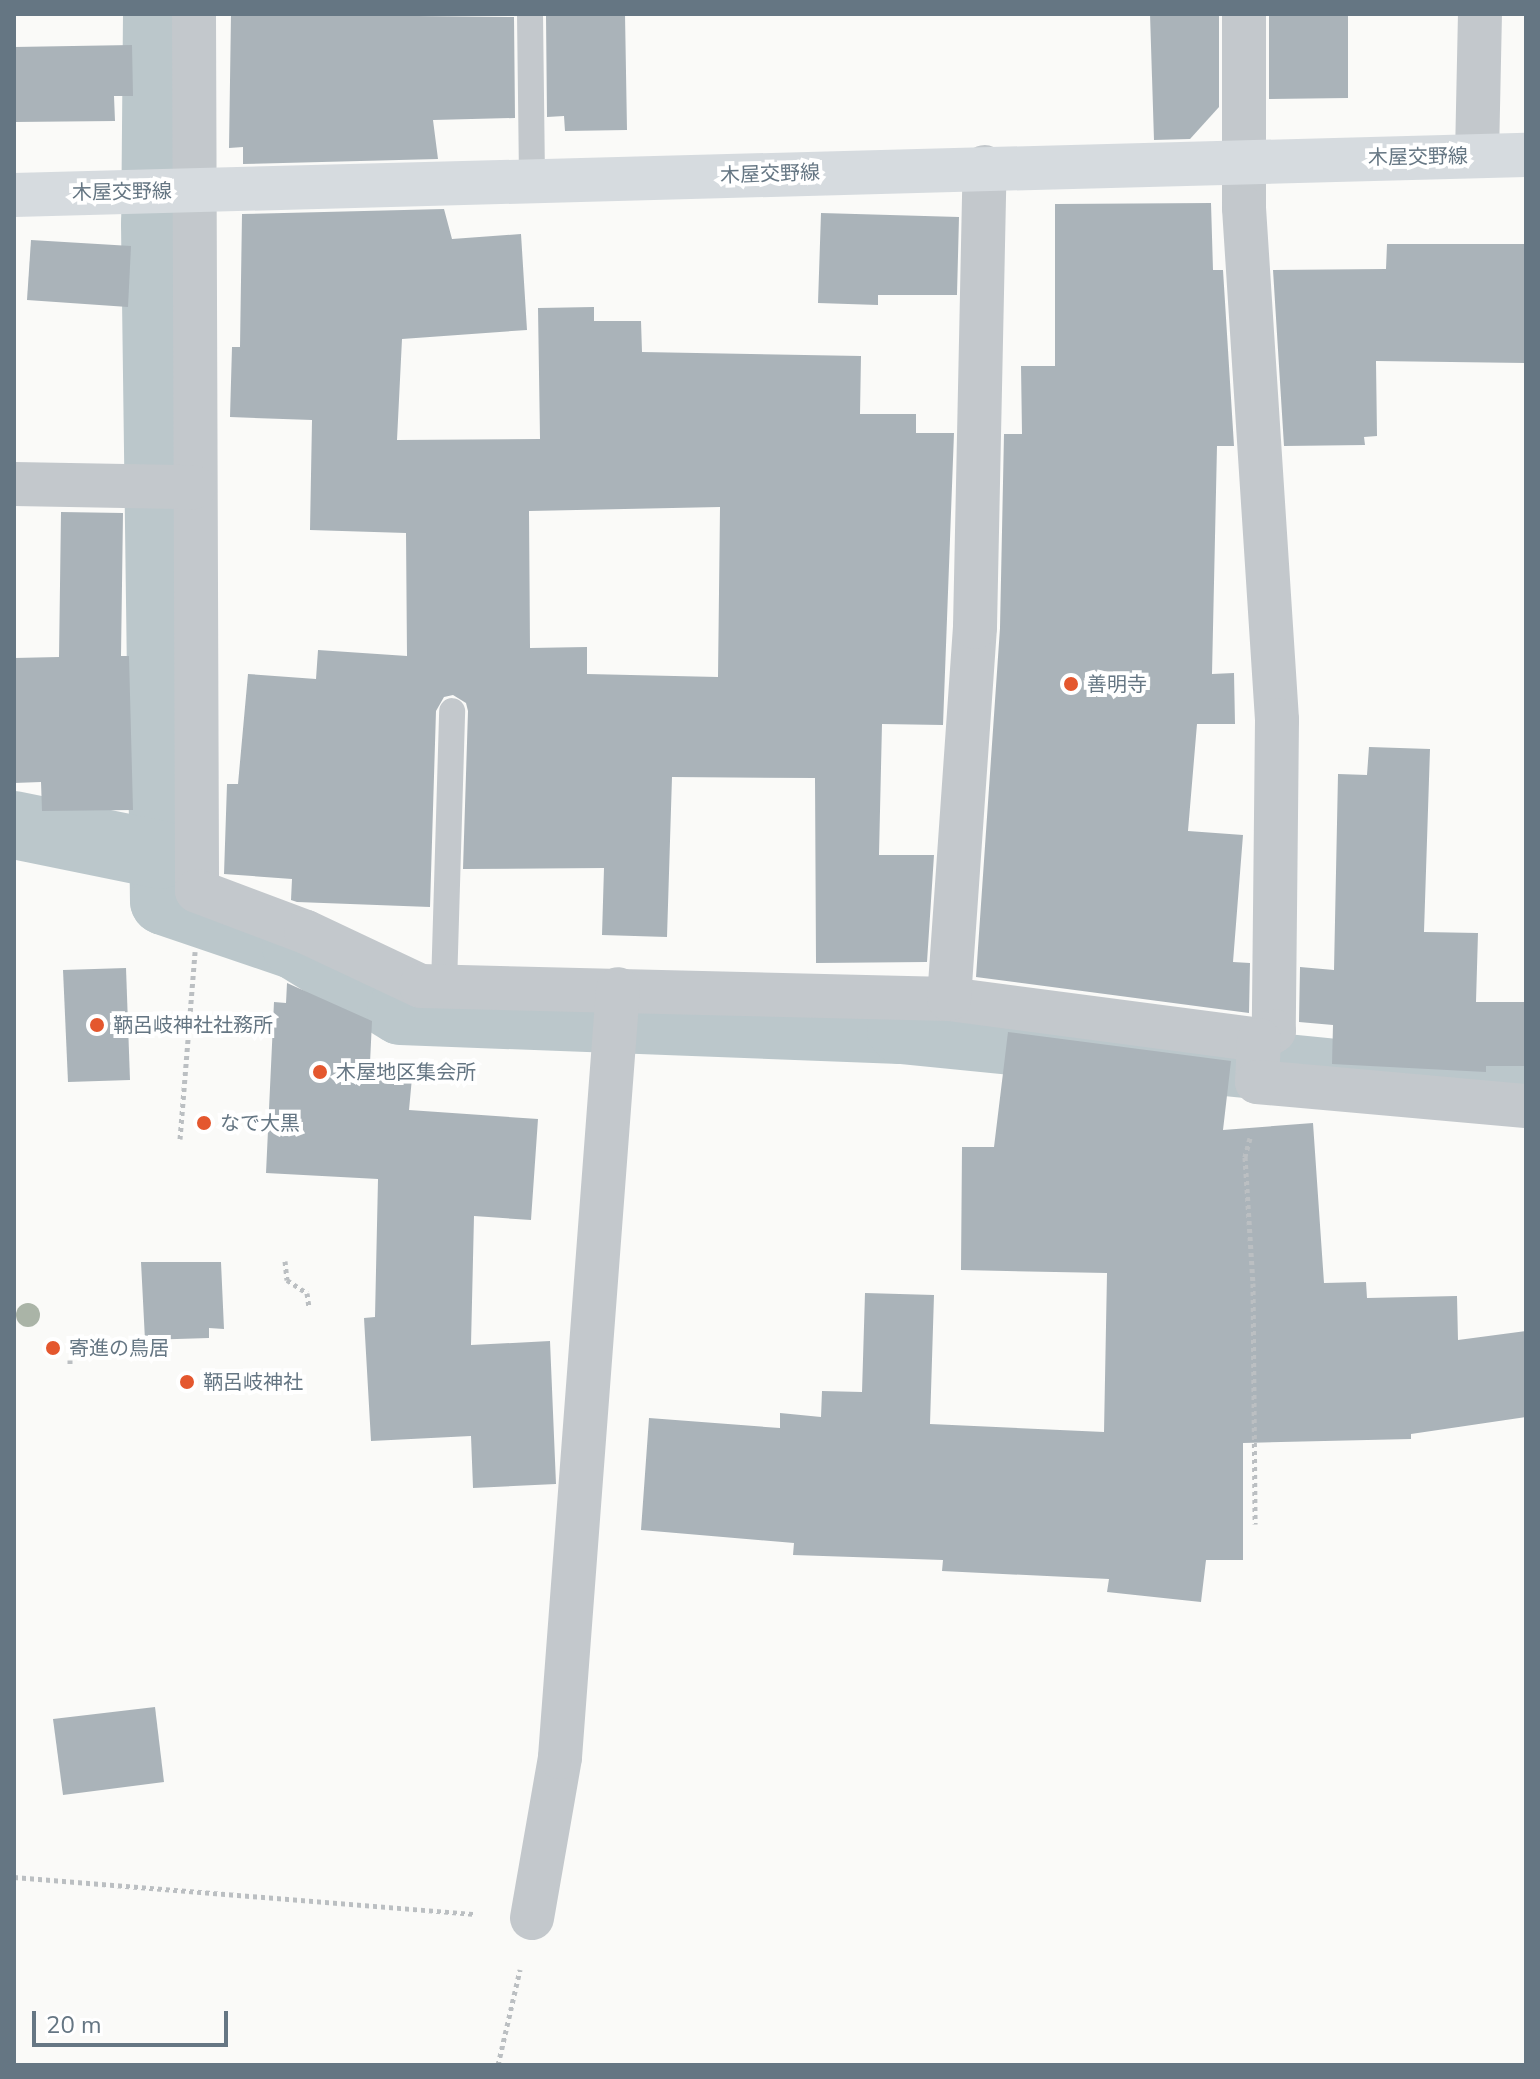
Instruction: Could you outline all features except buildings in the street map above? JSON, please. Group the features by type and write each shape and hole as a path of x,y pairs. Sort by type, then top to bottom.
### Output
{"main road":[{"name":"木屋交野線","path":"14,195 1526,155"}],"street":[{"path":"194,14 184,191 194,487 197,891 306,932 421,986 949,999 1258,1063 1526,1106"},
{"path":"1244,14 1245,161 1277,720 1274,1031 1258,1063"},
{"path":"1477,156 1480,14"},
{"path":"949,999 975,627 985,167"},
{"path":"14,484 194,487"},
{"path":"532,1918 560,1757 618,989"}],"lane":[{"path":"530,14 532,181"},
{"path":"444,986 452,711"}],"path":[{"path":"180,1139 196,938"},
{"path":"1255,1524 1253,1283 1245,1157 1258,1063"},
{"path":"285,1261 287,1280 307,1293 309,1307"},
{"path":"14,1877 532,1918 498,2065"}],"waterway":[{"path":"157,14 155,224 164,901 296,946 401,1011 901,1030 1427,1082 1526,1083"},
{"path":"14,825 161,855"}],"place":[{"name":"善明寺","path":"1071,684"},
{"name":"鞆呂岐神社社務所","path":"97,1025"},
{"name":"木屋地区集会所","path":"320,1072"},
{"name":"なで大黒","path":"204,1123"},
{"name":"寄進の鳥居","path":"53,1348"},
{"name":"鞆呂岐神社","path":"187,1382"}]}
